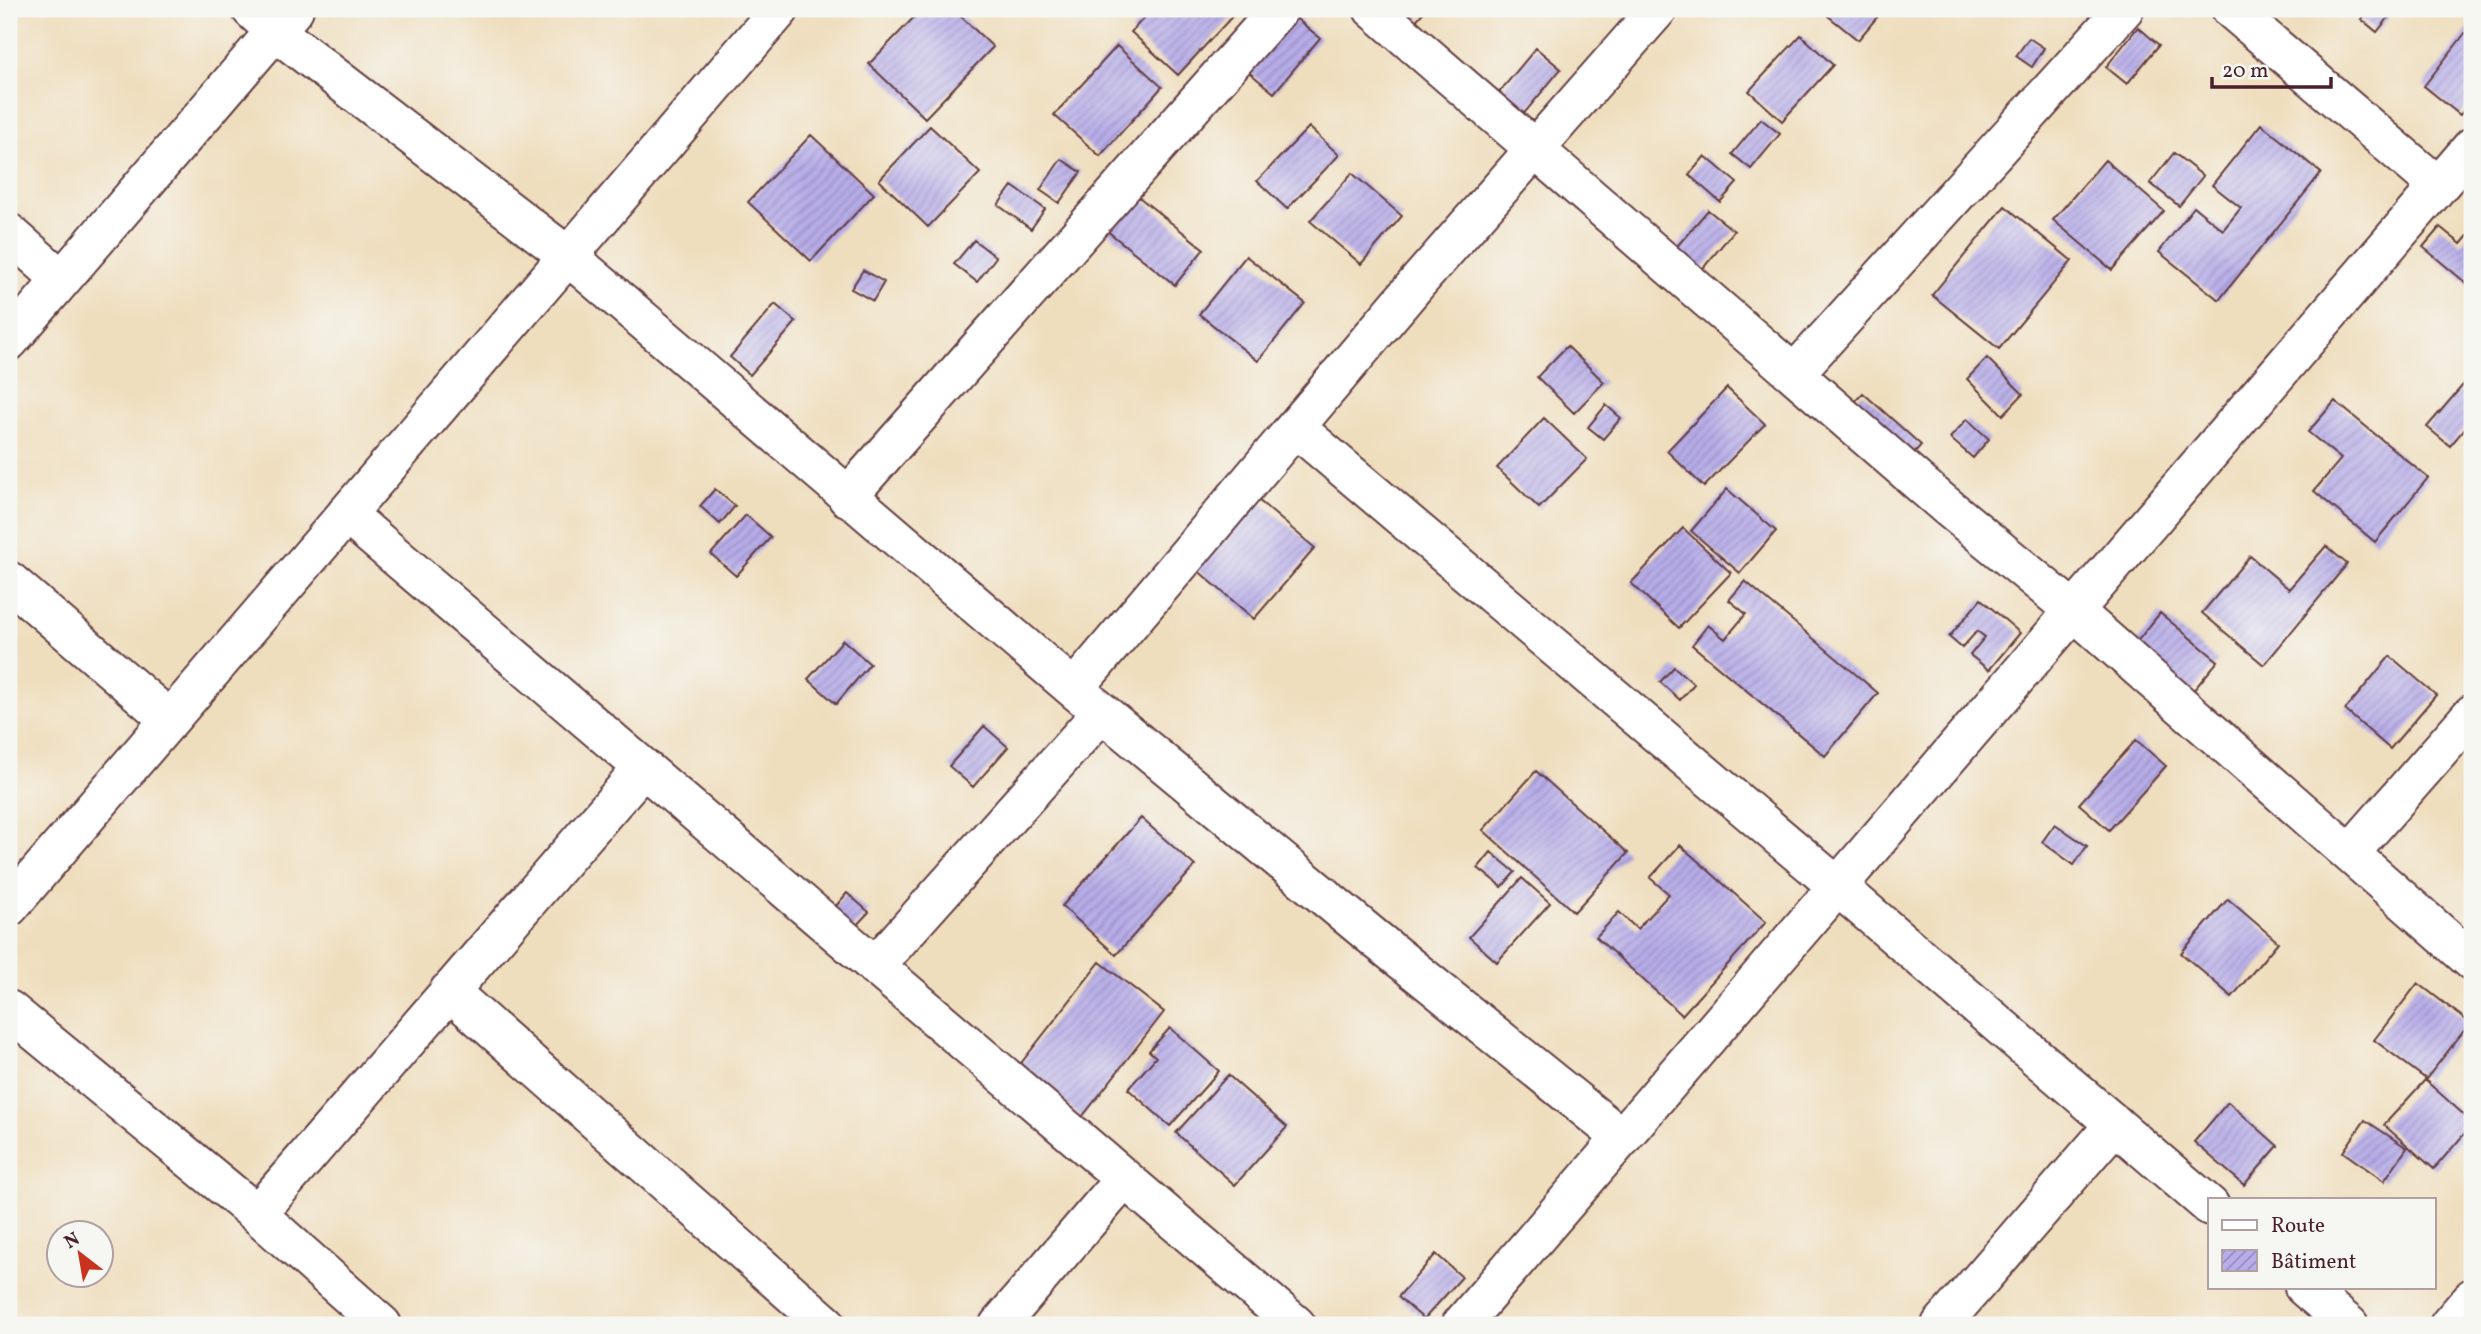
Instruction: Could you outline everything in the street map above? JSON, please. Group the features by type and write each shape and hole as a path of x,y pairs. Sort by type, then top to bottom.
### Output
{"street":[{"path":"9,906 780,9"},
{"path":"848,496 1279,9"},
{"path":"1373,9 1944,504 2074,611 2472,961"},
{"path":"875,966 1088,700 1296,428 1418,282 1658,9"},
{"path":"1794,374 2124,9"},
{"path":"2231,9 2438,186"},
{"path":"9,341 273,16 568,256 1088,700 1373,937 1622,1138"},
{"path":"1461,1325 2472,147"},
{"path":"9,233 61,279"},
{"path":"1296,428 2208,1204"},
{"path":"346,514 1296,1325"},
{"path":"9,581 169,719"},
{"path":"2350,853 2472,714"},
{"path":"257,1214 643,768"},
{"path":"449,991 827,1325"},
{"path":"9,1010 257,1214 382,1325"},
{"path":"1941,1325 2115,1124"},
{"path":"999,1325 1124,1179"},
{"path":"2305,1288 2349,1325"},
{"path":"2449,1325 2472,1298"}],"building":[{"path":"922,9 953,9 993,47 925,118 869,64"},
{"path":"1152,9 1239,9 1178,75 1131,32"},
{"path":"1382,9 1426,9 1408,30"},
{"path":"1832,9 1884,9 1858,40 1827,15"},
{"path":"2369,9 2387,9 2392,13 2377,32 2361,19"},
{"path":"1292,15 1320,38 1274,93 1245,69"},
{"path":"2138,27 2159,45 2127,84 2106,67"},
{"path":"2469,28 2472,30 2472,99 2460,115 2424,86"},
{"path":"1801,35 1833,65 1782,121 1749,91"},
{"path":"2029,38 2044,48 2032,67 2016,56"},
{"path":"1117,46 1162,87 1100,156 1054,115"},
{"path":"1536,48 1561,69 1516,123 1491,102"},
{"path":"1761,119 1780,134 1751,169 1732,154"},
{"path":"2261,124 2321,173 2219,300 2159,252 2194,207 2223,230 2241,208 2212,185"},
{"path":"930,126 980,173 928,227 879,180"},
{"path":"1309,127 1339,155 1287,209 1257,181"},
{"path":"811,135 874,194 811,261 748,202"},
{"path":"2174,153 2203,176 2179,206 2150,183"},
{"path":"1705,156 1737,183 1720,202 1689,175"},
{"path":"1061,159 1081,172 1059,203 1040,190"},
{"path":"2105,160 2164,211 2112,270 2053,220"},
{"path":"1352,173 1402,216 1361,264 1310,221"},
{"path":"1012,186 1045,209 1031,229 998,205"},
{"path":"1135,194 1204,249 1175,285 1106,230"},
{"path":"2005,206 2072,261 1999,349 1932,295"},
{"path":"1708,210 1734,231 1699,273 1673,251"},
{"path":"2440,227 2461,244 2472,231 2472,288 2423,247"},
{"path":"974,240 996,257 977,282 954,264"},
{"path":"1246,256 1305,303 1258,361 1199,314"},
{"path":"863,270 884,282 873,301 851,289"},
{"path":"775,304 796,322 750,375 730,357"},
{"path":"1567,346 1604,382 1574,413 1537,377"},
{"path":"1987,358 2023,394 2003,415 1967,379"},
{"path":"2463,385 2472,393 2472,420 2450,446 2427,427"},
{"path":"1727,388 1765,424 1704,487 1667,451"},
{"path":"1863,393 1921,445 1906,462 1847,410"},
{"path":"2335,401 2428,478 2375,542 2314,491 2341,459 2308,432"},
{"path":"1606,405 1621,418 1603,439 1588,427"},
{"path":"1544,418 1587,459 1539,508 1497,468"},
{"path":"1967,419 1989,439 1973,458 1950,438"},
{"path":"715,489 735,506 720,524 700,506"},
{"path":"1727,489 1776,531 1740,573 1691,531"},
{"path":"1257,499 1315,548 1254,619 1196,569"},
{"path":"746,515 771,537 736,576 711,554"},
{"path":"1683,528 1731,573 1679,628 1631,583"},
{"path":"2326,546 2347,564 2264,665 2202,613 2250,556 2289,589"},
{"path":"1745,581 1878,693 1825,756 1692,645 1708,625 1725,639 1746,614 1729,600"},
{"path":"1981,599 2020,633 1989,670 1970,655 1985,637 1977,631 1962,648 1949,637"},
{"path":"2160,613 2218,661 2188,697 2131,649"},
{"path":"843,640 870,664 836,704 808,679"},
{"path":"2390,656 2436,695 2390,749 2345,710"},
{"path":"1674,667 1694,684 1680,700 1660,682"},
{"path":"984,726 1008,747 973,787 949,766"},
{"path":"2136,740 2166,766 2109,830 2079,804"},
{"path":"1536,771 1628,853 1574,912 1483,830"},
{"path":"1141,818 1195,866 1116,955 1062,906"},
{"path":"2055,824 2087,846 2074,865 2042,842"},
{"path":"1680,845 1766,922 1682,1015 1596,937 1619,912 1637,929 1669,894 1650,878"},
{"path":"1491,852 1515,872 1502,887 1478,868"},
{"path":"1522,878 1550,903 1497,962 1469,937"},
{"path":"847,893 869,912 851,931 830,913"},
{"path":"2228,899 2278,942 2232,997 2181,953"},
{"path":"1100,962 1164,1012 1082,1117 1018,1067"},
{"path":"2418,983 2470,1023 2426,1079 2374,1040"},
{"path":"1170,1028 1219,1071 1170,1126 1128,1089 1156,1057 1149,1051"},
{"path":"1228,1075 1287,1127 1235,1185 1176,1133"},
{"path":"2425,1080 2472,1122 2434,1169 2384,1125"},
{"path":"2228,1102 2278,1146 2244,1185 2194,1142"},
{"path":"2365,1120 2407,1148 2384,1181 2343,1152"},
{"path":"1436,1254 1462,1277 1424,1319 1398,1297"}]}
